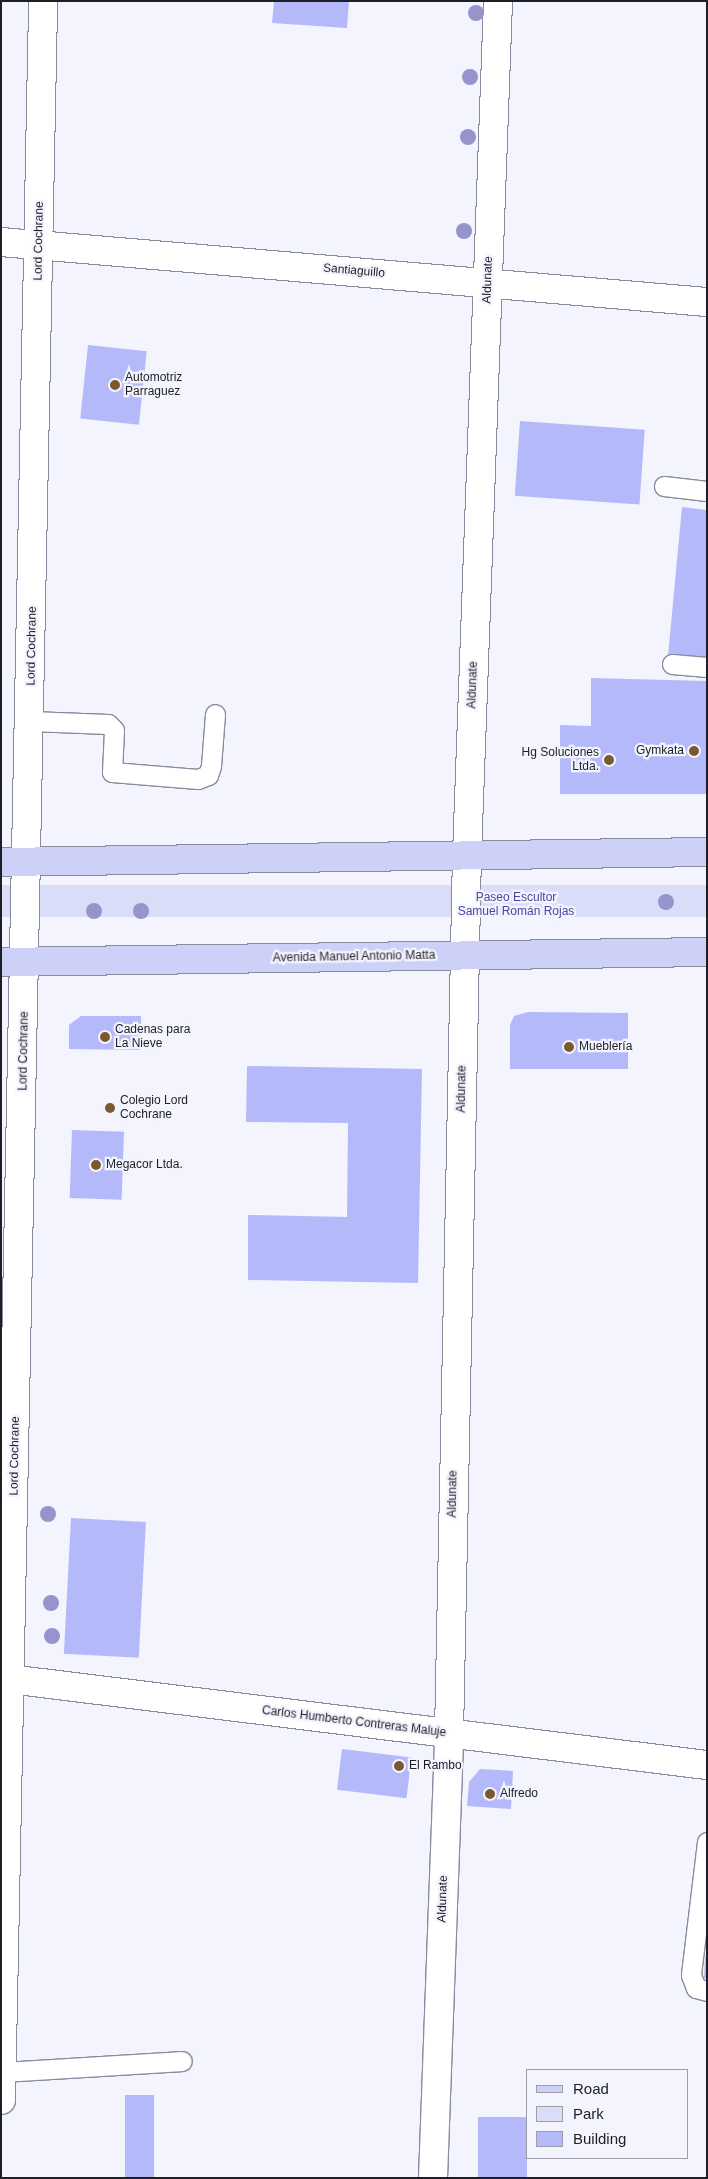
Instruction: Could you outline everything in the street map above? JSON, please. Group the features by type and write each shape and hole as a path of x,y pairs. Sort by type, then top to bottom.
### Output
{"main road":[{"path":"14,861 707,852"},
{"name":"Avenida Manuel Antonio Matta","path":"13,962 707,952"}],"street":[{"name":"Lord Cochrane","path":"1,2100 14,861 30,721 43,1"},
{"name":"Aldunate","path":"433,2178 448,1734 467,855 498,1"},
{"name":"Santiaguillo","path":"1,242 707,302"},
{"name":"Carlos Humberto Contreras Maluje","path":"6,1678 707,1765"}],"lane":[{"path":"664,486 707,491"},
{"path":"672,664 707,667"},
{"path":"30,721 108,724 114,730 112,772 198,779 208,775 211,766 215,714"},
{"path":"707,1842 691,1975 696,1988 707,1991"},
{"path":"2,2072 182,2061"}],"green space":[{"name":"Paseo Escultor Samuel Román Rojas","path":"1,885 707,885 707,917 1,917"}],"building":[{"path":"274,1 349,1 347,28 272,23"},
{"name":"Automotriz Parraguez","path":"88,345 147,351 139,425 80,419"},
{"path":"520,421 645,430 639,505 515,496"},
{"path":"682,507 707,510 707,660 668,656"},
{"name":"Hg Soluciones Ltda.","path":"591,678 707,681 707,794 560,794 560,725 591,726"},
{"name":"Mueblería","path":"528,1012 628,1013 628,1069 510,1069 510,1025 514,1016"},
{"name":"Cadenas para La Nieve","path":"81,1016 141,1016 141,1050 69,1049 69,1025"},
{"path":"247,1066 422,1069 418,1283 248,1280 248,1215 347,1217 348,1123 246,1122"},
{"name":"Megacor Ltda.","path":"72,1130 124,1132 122,1200 70,1198"},
{"path":"71,1518 146,1522 139,1658 64,1654"},
{"path":"342,1749 411,1758 406,1798 337,1790"},
{"name":"Alfredo","path":"480,1769 513,1771 511,1809 467,1806 469,1782"},
{"path":"705,1957 707,1957 707,1979 704,1978"},
{"path":"125,2095 154,2095 154,2178 125,2178"},
{"path":"478,2117 526,2117 527,2178 478,2178"}],"place":[{"name":"Automotriz Parraguez","path":"115,385"},
{"name":"Gymkata","path":"694,751"},
{"name":"Hg Soluciones Ltda.","path":"609,760"},
{"name":"Cadenas para La Nieve","path":"105,1037"},
{"name":"Mueblería","path":"569,1047"},
{"name":"Colegio Lord Cochrane","path":"110,1108"},
{"name":"Megacor Ltda.","path":"96,1165"},
{"name":"El Rambo","path":"399,1766"},
{"name":"Alfredo","path":"490,1794"}]}
